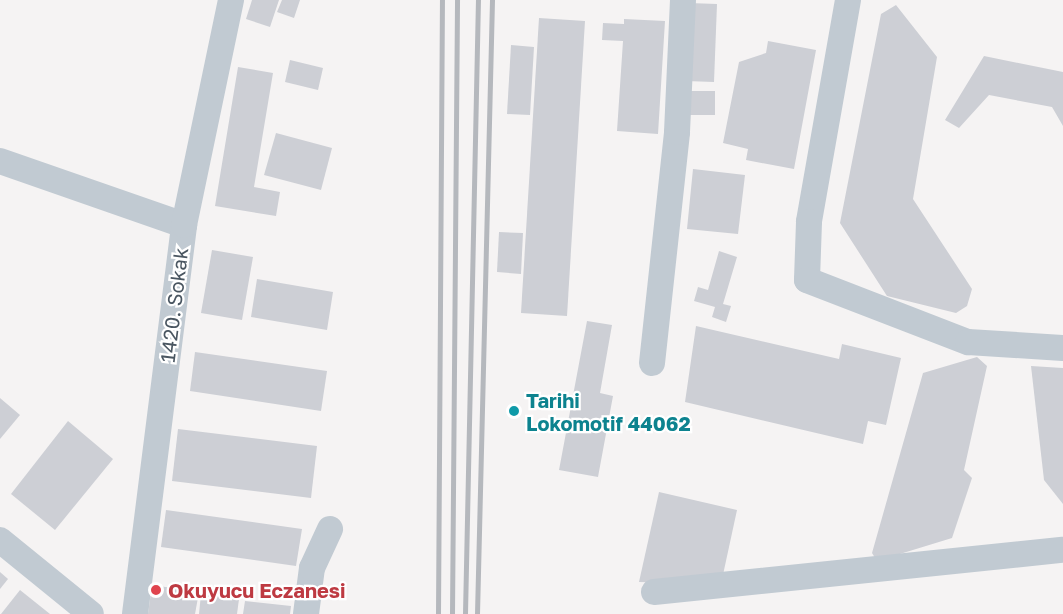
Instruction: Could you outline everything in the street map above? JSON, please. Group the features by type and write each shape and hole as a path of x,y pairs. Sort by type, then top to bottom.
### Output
{"street":[{"name":"1420. Sokak","path":"135,614 184,225 231,0"},
{"path":"652,363 677,132 683,0"},
{"path":"848,0 809,222 807,280 968,342 1063,348"},
{"path":"0,161 184,225"},
{"path":"306,614 312,568 330,529"},
{"path":"0,540 91,614"},
{"path":"654,592 1063,550"}],"building":[{"path":"252,0 279,0 270,27 246,19"},
{"path":"282,0 300,0 294,18 277,12"},
{"path":"689,3 717,4 714,82 686,81"},
{"path":"896,5 937,57 913,199 972,289 967,306 956,313 887,296 840,223 881,14"},
{"path":"539,18 585,21 567,316 521,313"},
{"path":"624,19 665,21 658,134 617,131 623,41 602,40 603,23 624,24"},
{"path":"768,41 816,50 794,169 746,160 748,149 723,143 739,62 766,53"},
{"path":"511,45 534,47 530,115 507,114"},
{"path":"984,56 1063,72 1063,126 1052,107 989,95 959,128 945,120"},
{"path":"290,60 323,68 318,90 285,82"},
{"path":"238,67 273,73 254,187 280,192 276,216 215,206"},
{"path":"686,91 715,91 715,115 686,115"},
{"path":"276,133 332,148 321,190 264,175"},
{"path":"693,169 745,175 738,234 687,229"},
{"path":"499,232 523,233 521,274 497,272"},
{"path":"212,250 253,257 242,320 201,313"},
{"path":"719,251 737,257 723,304 731,306 726,322 712,317 715,307 694,301 698,287 708,290"},
{"path":"257,279 333,292 327,330 251,317"},
{"path":"587,321 612,325 600,393 613,396 598,477 559,470"},
{"path":"696,326 839,359 842,344 901,358 886,425 868,421 863,444 685,402"},
{"path":"195,352 327,371 321,411 190,391"},
{"path":"977,357 987,366 964,470 972,478 952,538 877,561 872,553 923,373"},
{"path":"1031,366 1063,368 1063,504 1044,480"},
{"path":"0,398 20,415 0,439"},
{"path":"68,421 113,459 55,530 11,494"},
{"path":"178,429 317,446 311,498 172,481"},
{"path":"659,492 737,510 721,584 639,582"},
{"path":"166,510 302,529 296,566 161,547"},
{"path":"0,572 8,579 0,589"},
{"path":"152,585 199,592 195,614 148,614"},
{"path":"20,590 50,614 1,614"},
{"path":"201,594 239,599 237,614 199,614"},
{"path":"245,601 291,606 290,614 243,614"}],"railway":[{"path":"438,614 442,0"},
{"path":"452,614 457,0"},
{"path":"465,614 478,0"},
{"path":"477,614 492,0"}],"place":[{"name":"Tarihi Lokomotif 44062","path":"514,411"},
{"name":"Okuyucu Eczanesi","path":"156,590"}]}
